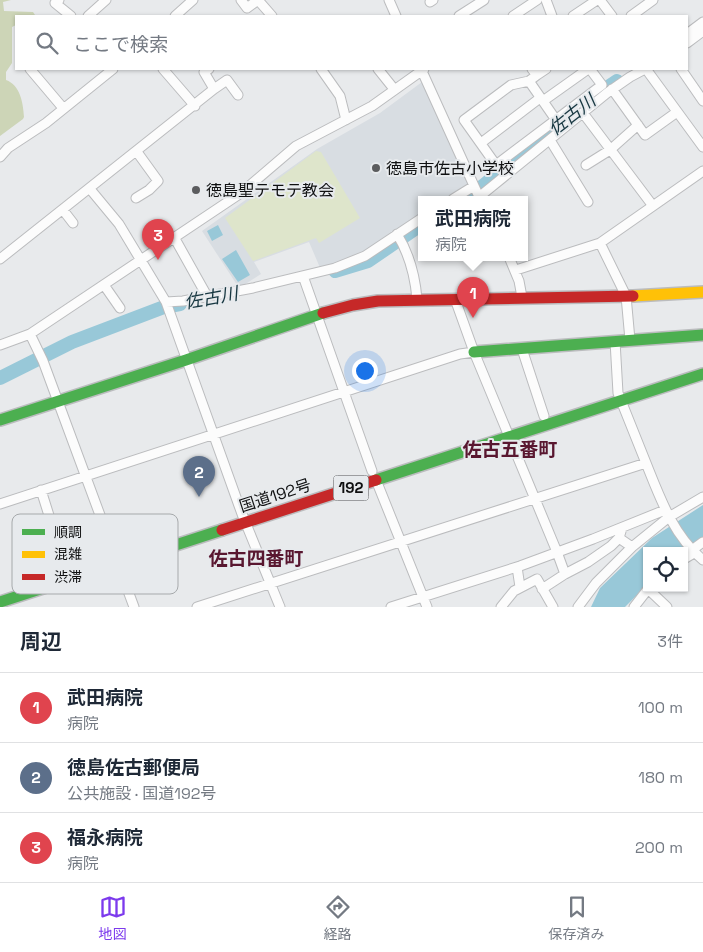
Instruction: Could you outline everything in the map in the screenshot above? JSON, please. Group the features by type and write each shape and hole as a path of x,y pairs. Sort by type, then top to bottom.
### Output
{"main road":[{"path":"0,420 186,360 316,315 352,305 378,301 417,299 626,296 703,292"},
{"path":"474,352 703,335"},
{"name":"国道192号","path":"178,539 619,397 703,364"},
{"name":"国道192号","path":"507,433 544,416 703,374"},
{"name":"国道192号","path":"0,602 22,594"}],"street":[{"path":"60,0 56,4 70,15"},
{"path":"89,15 106,0"},
{"path":"176,15 193,0"},
{"path":"241,0 247,8 258,0 270,15"},
{"path":"389,0 396,15"},
{"path":"461,15 484,0"},
{"path":"514,15 537,0"},
{"path":"546,0 551,15"},
{"path":"576,15 598,0 611,15"},
{"path":"632,15 654,0"},
{"path":"688,33 703,22"},
{"path":"688,41 703,31"},
{"path":"31,70 63,108"},
{"path":"0,157 8,148 112,70"},
{"path":"164,70 195,106"},
{"path":"207,70 204,72 214,89"},
{"path":"322,70 340,96 346,120"},
{"path":"379,70 394,89"},
{"path":"0,333 3,344 30,334 241,193 296,146 372,106 421,70"},
{"path":"422,70 477,193 556,120 602,85 590,70"},
{"path":"481,143 587,70"},
{"path":"501,171 550,140 612,89 644,70"},
{"path":"647,70 703,147"},
{"path":"683,70 703,101"},
{"path":"501,171 464,120 511,85 528,81 534,72"},
{"path":"0,259 214,89 227,80 238,94"},
{"path":"528,81 556,120"},
{"path":"612,89 645,135 677,112"},
{"path":"583,113 653,206"},
{"path":"586,165 610,150 638,125"},
{"path":"550,140 588,202"},
{"path":"136,152 158,181 141,197"},
{"path":"516,270 600,243 703,171"},
{"path":"90,189 119,224 167,305 243,518 280,607"},
{"path":"63,210 73,223"},
{"path":"167,305 304,279 365,256 400,238 418,222"},
{"path":"174,237 207,296"},
{"path":"400,238 415,274 417,299"},
{"path":"600,243 626,296 630,340"},
{"path":"511,261 516,270 522,297"},
{"path":"304,279 374,476 427,607"},
{"path":"104,285 120,308"},
{"path":"455,299 474,352 565,574"},
{"path":"30,334 42,359 99,514"},
{"path":"615,341 619,397 668,516 693,552 703,560"},
{"path":"522,349 544,416"},
{"path":"0,504 460,354 474,352"},
{"path":"197,607 646,463"},
{"path":"41,490 49,514"},
{"path":"578,607 596,583 632,547 668,516 703,497"},
{"path":"391,607 517,567 622,528 668,516"},
{"path":"542,589 611,546 619,538 622,528"},
{"path":"619,538 632,547"},
{"path":"688,555 703,542"},
{"path":"517,567 520,587"},
{"path":"501,607 514,591 537,579 553,607"},
{"path":"634,607 645,592"},
{"path":"652,592 667,607"},
{"path":"129,594 134,607"}],"shaded area":[{"name":"徳島市佐古小学校","path":"422,82 470,187 454,196 418,196 418,217 363,252 321,270 309,242 254,262 261,274 239,288 202,231 317,149 380,113"}],"green space":[{"path":"0,0 11,0 3,2 4,11 33,12 35,15 15,15 15,26 12,27 12,63 6,72 6,80 11,82 18,90 22,100 24,117 0,136"},
{"path":"316,151 321,152 360,218 319,243 316,238 253,261 225,218"}],"water":[{"path":"218,225 223,235 212,241 207,231"},
{"path":"236,250 250,275 238,282 222,259"},
{"path":"703,505 703,541 688,550 688,547 643,547 643,589 625,607 591,607 600,588 652,538"}],"waterway":[{"name":"佐古川","path":"467,196 483,186 583,104 617,81"},
{"name":"佐古川","path":"335,271 368,261 418,227"},
{"name":"佐古川","path":"0,378 72,342 164,307 180,304"}],"traffic: fast":[{"path":"0,420 186,360 323,313"},
{"path":"474,352 703,335"},
{"path":"376,480 703,374"},
{"path":"178,544 222,530"},
{"path":"0,602 25,594"}],"traffic: slow":[{"path":"633,296 703,292"}],"traffic: jam":[{"path":"323,313 378,301 633,296"},
{"path":"222,530 376,480"}],"place":[{"name":"徳島市佐古小学校","path":"376,168"},
{"name":"徳島聖テモテ教会","path":"196,190"},
{"name":"福永病院","path":"158,260"},
{"name":"武田病院","path":"473,318"},
{"name":"徳島佐古郵便局","path":"199,497"}],"district":[{"name":"佐古五番町","path":"510,449"},
{"name":"佐古四番町","path":"256,558"}]}
